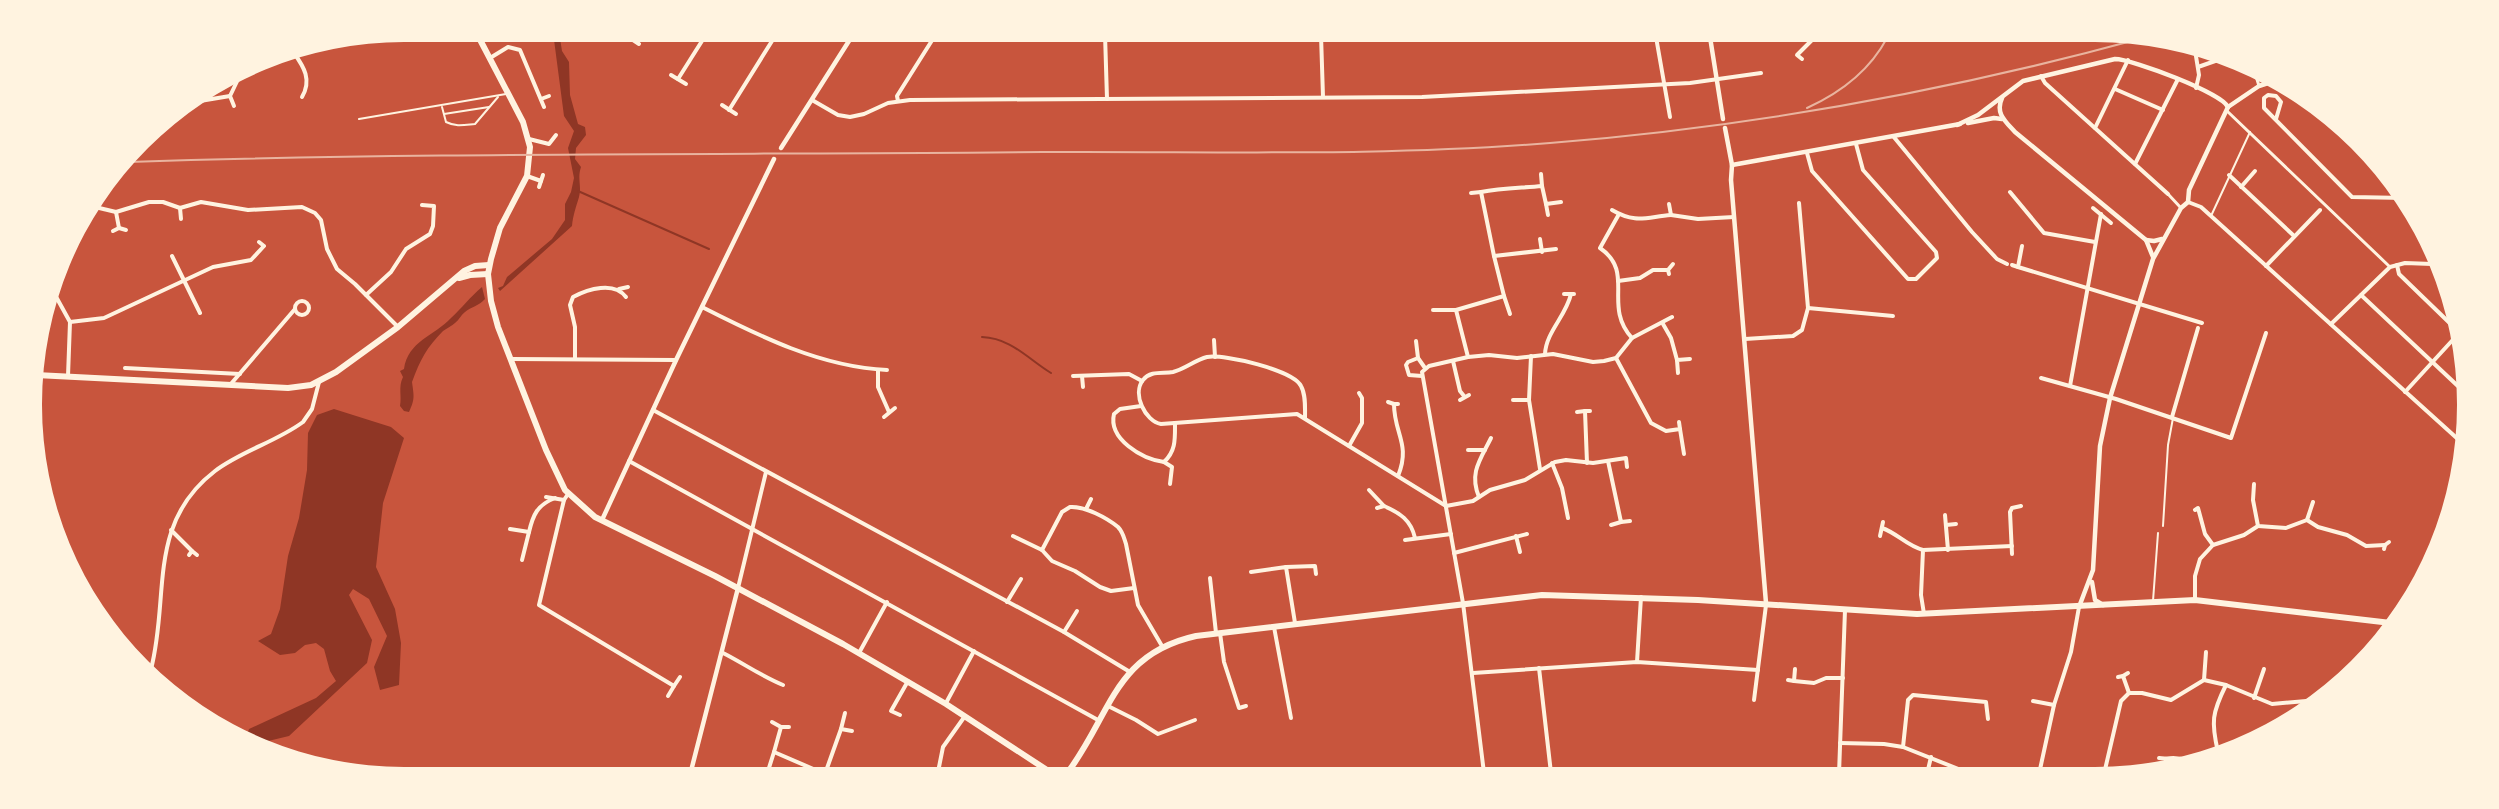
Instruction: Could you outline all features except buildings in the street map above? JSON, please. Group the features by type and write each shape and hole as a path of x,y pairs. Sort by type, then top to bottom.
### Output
{"main road":[{"path":"481,42 509,94 529,139 530,165 527,177 500,228 489,265 491,301 511,359 566,497 602,520 738,588 859,653 946,704 1042,767"},
{"path":"43,375 296,388 319,382 398,327 456,280 467,268 489,265"},
{"path":"456,280 470,274 488,274"},
{"path":"1071,767 1107,705 1130,672 1162,646 1179,640 1218,633 1463,603 1542,595 1641,597 1924,614 2195,600 2384,622"}],"street":[{"path":"678,79 701,42"},
{"path":"729,110 771,42"},
{"path":"781,148 848,42"},
{"path":"898,101 898,95 931,42"},
{"path":"1105,42 1107,99"},
{"path":"1322,42 1323,97"},
{"path":"1657,42 1670,117"},
{"path":"1711,42 1723,119"},
{"path":"1790,61 1810,42"},
{"path":"490,58 508,48 520,50 544,107"},
{"path":"1797,55 1802,59"},
{"path":"2196,56 2199,79 2196,88"},
{"path":"297,58 306,72 307,82 302,96"},
{"path":"1957,125 1974,117 2024,81 2117,59 2128,60 2220,98 2250,132 2390,267"},
{"path":"2095,128 2128,60"},
{"path":"2198,67 2213,62"},
{"path":"812,100 838,115 850,117 898,101 1422,97 1717,81 1761,73"},
{"path":"671,75 686,84"},
{"path":"2041,76 2045,83 2181,208"},
{"path":"2135,164 2178,79"},
{"path":"2257,80 2259,86"},
{"path":"234,106 230,96 236,84"},
{"path":"2103,605 2095,600 2092,592 2100,446 2110,398 2139,304 2153,259 2162,239 2181,208 2188,202 2189,190 2228,109 2264,84"},
{"path":"2115,89 2163,110"},
{"path":"2276,119 2281,103 2276,96 2268,95 2262,104 2276,119 2352,197 2392,198"},
{"path":"209,100 230,96"},
{"path":"541,99 549,96"},
{"path":"2002,119 1999,106 2004,96"},
{"path":"722,105 736,114"},
{"path":"1732,165 1994,118 2002,119 2146,240 2153,259"},
{"path":"1725,128 1732,165 1734,217 1766,603 1754,700"},
{"path":"546,144 556,135"},
{"path":"1893,136 1997,260 2202,323"},
{"path":"529,139 546,144"},
{"path":"546,144 549,151"},
{"path":"1807,153 1812,171 1905,276 1912,280 1934,263 1937,258 1936,252 1863,170 1856,144"},
{"path":"602,520 676,360 774,159"},
{"path":"2241,187 2255,171"},
{"path":"1541,174 1548,215"},
{"path":"539,186 543,175"},
{"path":"2229,175 2291,237 2295,244"},
{"path":"527,177 541,181"},
{"path":"1471,193 1502,188 1542,186"},
{"path":"1480,192 1510,314"},
{"path":"2010,192 2044,233 2096,242"},
{"path":"201,194 201,202"},
{"path":"100,208 116,212 149,202 163,202 180,208 201,202 248,210 302,207 319,216 326,243 337,269 398,327"},
{"path":"1546,204 1561,202"},
{"path":"2188,202 2199,205 2455,437"},
{"path":"1745,339 1793,336 1802,330 1808,308 1799,203"},
{"path":"1669,204 1671,215"},
{"path":"422,205 440,206"},
{"path":"366,295 391,272 406,249 430,234 434,206"},
{"path":"180,208 181,219"},
{"path":"2093,208 2111,223"},
{"path":"1612,210 1629,218 1645,219 1671,215 1698,219 1734,217"},
{"path":"2266,266 2291,237 2320,210"},
{"path":"319,216 325,211"},
{"path":"116,212 119,228"},
{"path":"1619,214 1600,248 1614,259 1617,266 1617,304 1625,331 1632,339"},
{"path":"2070,386 2101,214"},
{"path":"113,231 119,228 126,230"},
{"path":"1540,239 1542,252"},
{"path":"2146,240 2162,239"},
{"path":"69,322 104,318 213,267 251,260 264,246 259,243"},
{"path":"318,244 326,243"},
{"path":"2018,267 2022,246"},
{"path":"1494,256 1556,249"},
{"path":"172,256 200,313"},
{"path":"1618,281 1640,278 1653,270 1669,272 1673,264"},
{"path":"2331,324 2353,300 2390,267 2428,264"},
{"path":"2397,265 2399,274 2447,319"},
{"path":"2282,280 2287,276"},
{"path":"575,358 575,327 570,305 573,297 596,288 627,287"},
{"path":"618,289 626,297"},
{"path":"1545,354 1547,341 1572,294 1564,294"},
{"path":"2361,295 2456,384"},
{"path":"1432,310 1456,310 1504,296"},
{"path":"57,300 69,322 68,376"},
{"path":"2311,307 2316,302"},
{"path":"702,307 770,339 807,353 841,363 887,370"},
{"path":"1808,308 1893,316"},
{"path":"230,385 295,309"},
{"path":"1456,310 1468,357"},
{"path":"1424,369 1468,357 1489,355 1517,358 1545,354 1562,355 1593,362 1616,358 1632,339 1672,317"},
{"path":"1663,324 1671,338 1678,373"},
{"path":"2172,417 2198,328"},
{"path":"2041,378 2172,417 2231,438 2266,333"},
{"path":"1214,340 1215,357"},
{"path":"1416,341 1418,358 1424,369 1422,376 1463,603 1483,767"},
{"path":"2404,392 2451,341"},
{"path":"1530,356 1529,400 1540,469"},
{"path":"1305,418 1302,387 1293,377 1243,359 1215,357 1198,360 1176,371 1150,375 1142,381 1140,389 1142,406 1147,417 1156,423 1297,414 1446,506 1462,504 1490,490 1525,480 1540,469 1566,460 1587,463 1626,458 1627,467"},
{"path":"1418,358 1408,362 1406,369 1411,376 1422,376"},
{"path":"1616,358 1651,423 1666,431 1680,429"},
{"path":"1677,360 1690,358"},
{"path":"511,359 676,360"},
{"path":"130,360 127,368 240,374"},
{"path":"1453,361 1464,397"},
{"path":"878,370 878,387 889,412"},
{"path":"1073,376 1130,374 1142,381"},
{"path":"1082,376 1083,387"},
{"path":"152,665 156,652 160,596 171,530 182,506 217,470 303,422 312,409 319,382"},
{"path":"1349,446 1362,423 1364,398 1359,393"},
{"path":"1514,400 1529,400"},
{"path":"1388,402 1396,404 1404,448 1403,463 1398,476"},
{"path":"1142,406 1120,409 1114,414 1112,422 1115,432 1141,456 1164,462 1172,467 1170,484"},
{"path":"884,417 895,408"},
{"path":"653,410 1064,632 1130,672"},
{"path":"1577,412 1588,411 1587,463"},
{"path":"1678,422 1684,454"},
{"path":"1164,462 1174,448 1175,423"},
{"path":"1479,497 1474,481 1476,470 1491,438"},
{"path":"1468,450 1485,450"},
{"path":"629,461 1098,720"},
{"path":"1608,461 1621,522"},
{"path":"1552,464 1562,488 1568,518"},
{"path":"692,767 723,653 766,472"},
{"path":"2254,484 2253,500 2258,526"},
{"path":"1369,490 1384,506 1410,522 1415,538"},
{"path":"546,497 566,497 539,605 674,686"},
{"path":"522,560 534,514 541,506 555,498"},
{"path":"1086,509 1091,499"},
{"path":"2307,520 2313,502"},
{"path":"1042,550 1065,510 1078,506 1120,529 1126,544 1138,605 1162,646"},
{"path":"1377,508 1384,506"},
{"path":"2012,554 2010,512 2012,508 2021,506"},
{"path":"2197,508 2205,534 2213,544"},
{"path":"1945,515 1948,550"},
{"path":"2195,600 2196,566 2213,544 2237,538 2258,526 2286,528 2307,520"},
{"path":"2307,520 2318,527 2347,535 2363,545 2386,545"},
{"path":"1611,525 1630,521"},
{"path":"1880,536 1883,522"},
{"path":"1946,525 1956,524"},
{"path":"1882,528 1910,546 1923,550 2012,546"},
{"path":"510,529 529,532"},
{"path":"171,530 190,553 197,555"},
{"path":"1405,540 1451,534"},
{"path":"1454,553 1485,547 1527,534"},
{"path":"1013,536 1042,550 1052,561 1075,571 1100,587 1111,591 1134,588"},
{"path":"1516,536 1520,552"},
{"path":"1923,550 1921,587 1924,614"},
{"path":"1251,572 1315,566 1316,574"},
{"path":"1286,567 1295,623"},
{"path":"2041,767 2054,705 2071,652 2079,607 2093,570"},
{"path":"1210,578 1227,675 1239,708 1246,706"},
{"path":"1007,602 1021,579"},
{"path":"1637,662 1641,597"},
{"path":"859,653 887,602"},
{"path":"1839,767 1845,610"},
{"path":"1064,632 1077,611"},
{"path":"1274,626 1291,718"},
{"path":"946,704 974,651"},
{"path":"2204,680 2206,652"},
{"path":"723,653 764,677 783,685"},
{"path":"1473,673 1637,662 1758,670"},
{"path":"1539,668 1550,767"},
{"path":"1794,681 1795,669"},
{"path":"2254,698 2264,669"},
{"path":"2128,673 2120,676 2129,693"},
{"path":"668,696 680,677"},
{"path":"1788,680 1814,682 1826,678 1843,678"},
{"path":"2106,767 2121,701 2129,693 2142,693 2171,700 2204,680 2226,685 2254,698 2276,704 2305,699"},
{"path":"888,717 908,681"},
{"path":"2216,746 2212,722 2226,685"},
{"path":"1903,747 1908,700 1913,695 1986,702"},
{"path":"1987,695 1988,719"},
{"path":"2033,702 2054,705"},
{"path":"1107,705 1158,734 1195,720"},
{"path":"891,711 900,715"},
{"path":"827,767 845,713"},
{"path":"939,767 943,747 965,716"},
{"path":"772,722 781,727 789,727"},
{"path":"769,767 781,727"},
{"path":"841,729 852,731"},
{"path":"1840,743 1903,747 1953,767"},
{"path":"774,752 809,767"},
{"path":"1929,767 1931,757"},
{"path":"2159,758 2178,757"}],"lane":[{"path":"358,120 509,94"},
{"path":"442,107 446,122 453,125 475,124 499,96"},
{"path":"443,114 461,113 491,106"},
{"path":"2211,216 2250,132"},
{"path":"2163,526 2172,417"},
{"path":"2153,601 2157,533"}],"shaded area":[{"path":"554,42 561,42 562,51 569,62 570,95 578,124 585,127 586,135 576,148 575,159 581,167 579,197 572,226 500,291 498,288 503,286 507,277 552,239 565,220 565,204 574,178 568,148 574,131 564,116"},
{"path":"482,287 485,299 443,331 424,354 412,382 414,395 412,404 409,412 404,411 400,406 403,377 400,371 404,369 411,352"},
{"path":"334,409 391,427 404,438 383,503 376,567 395,609 401,643 399,685 380,690 374,667 387,636 369,599 353,589 349,595 372,640 367,663 289,736 270,741 248,732 249,729 316,698 336,681 330,671 324,649 316,643 305,645 295,653 280,655 258,641 271,634 280,609 288,556 299,518 307,470 308,433 317,415"}],"waterway":[{"path":"578,191 709,249"},
{"path":"982,337 1011,345 1051,373"}],"railway":[{"path":"1807,108 1831,95 1853,79 1872,60 1885,42"},
{"path":"135,162 472,155 1360,152 1487,147 1625,136 1847,105 1993,75 2122,43"}]}
